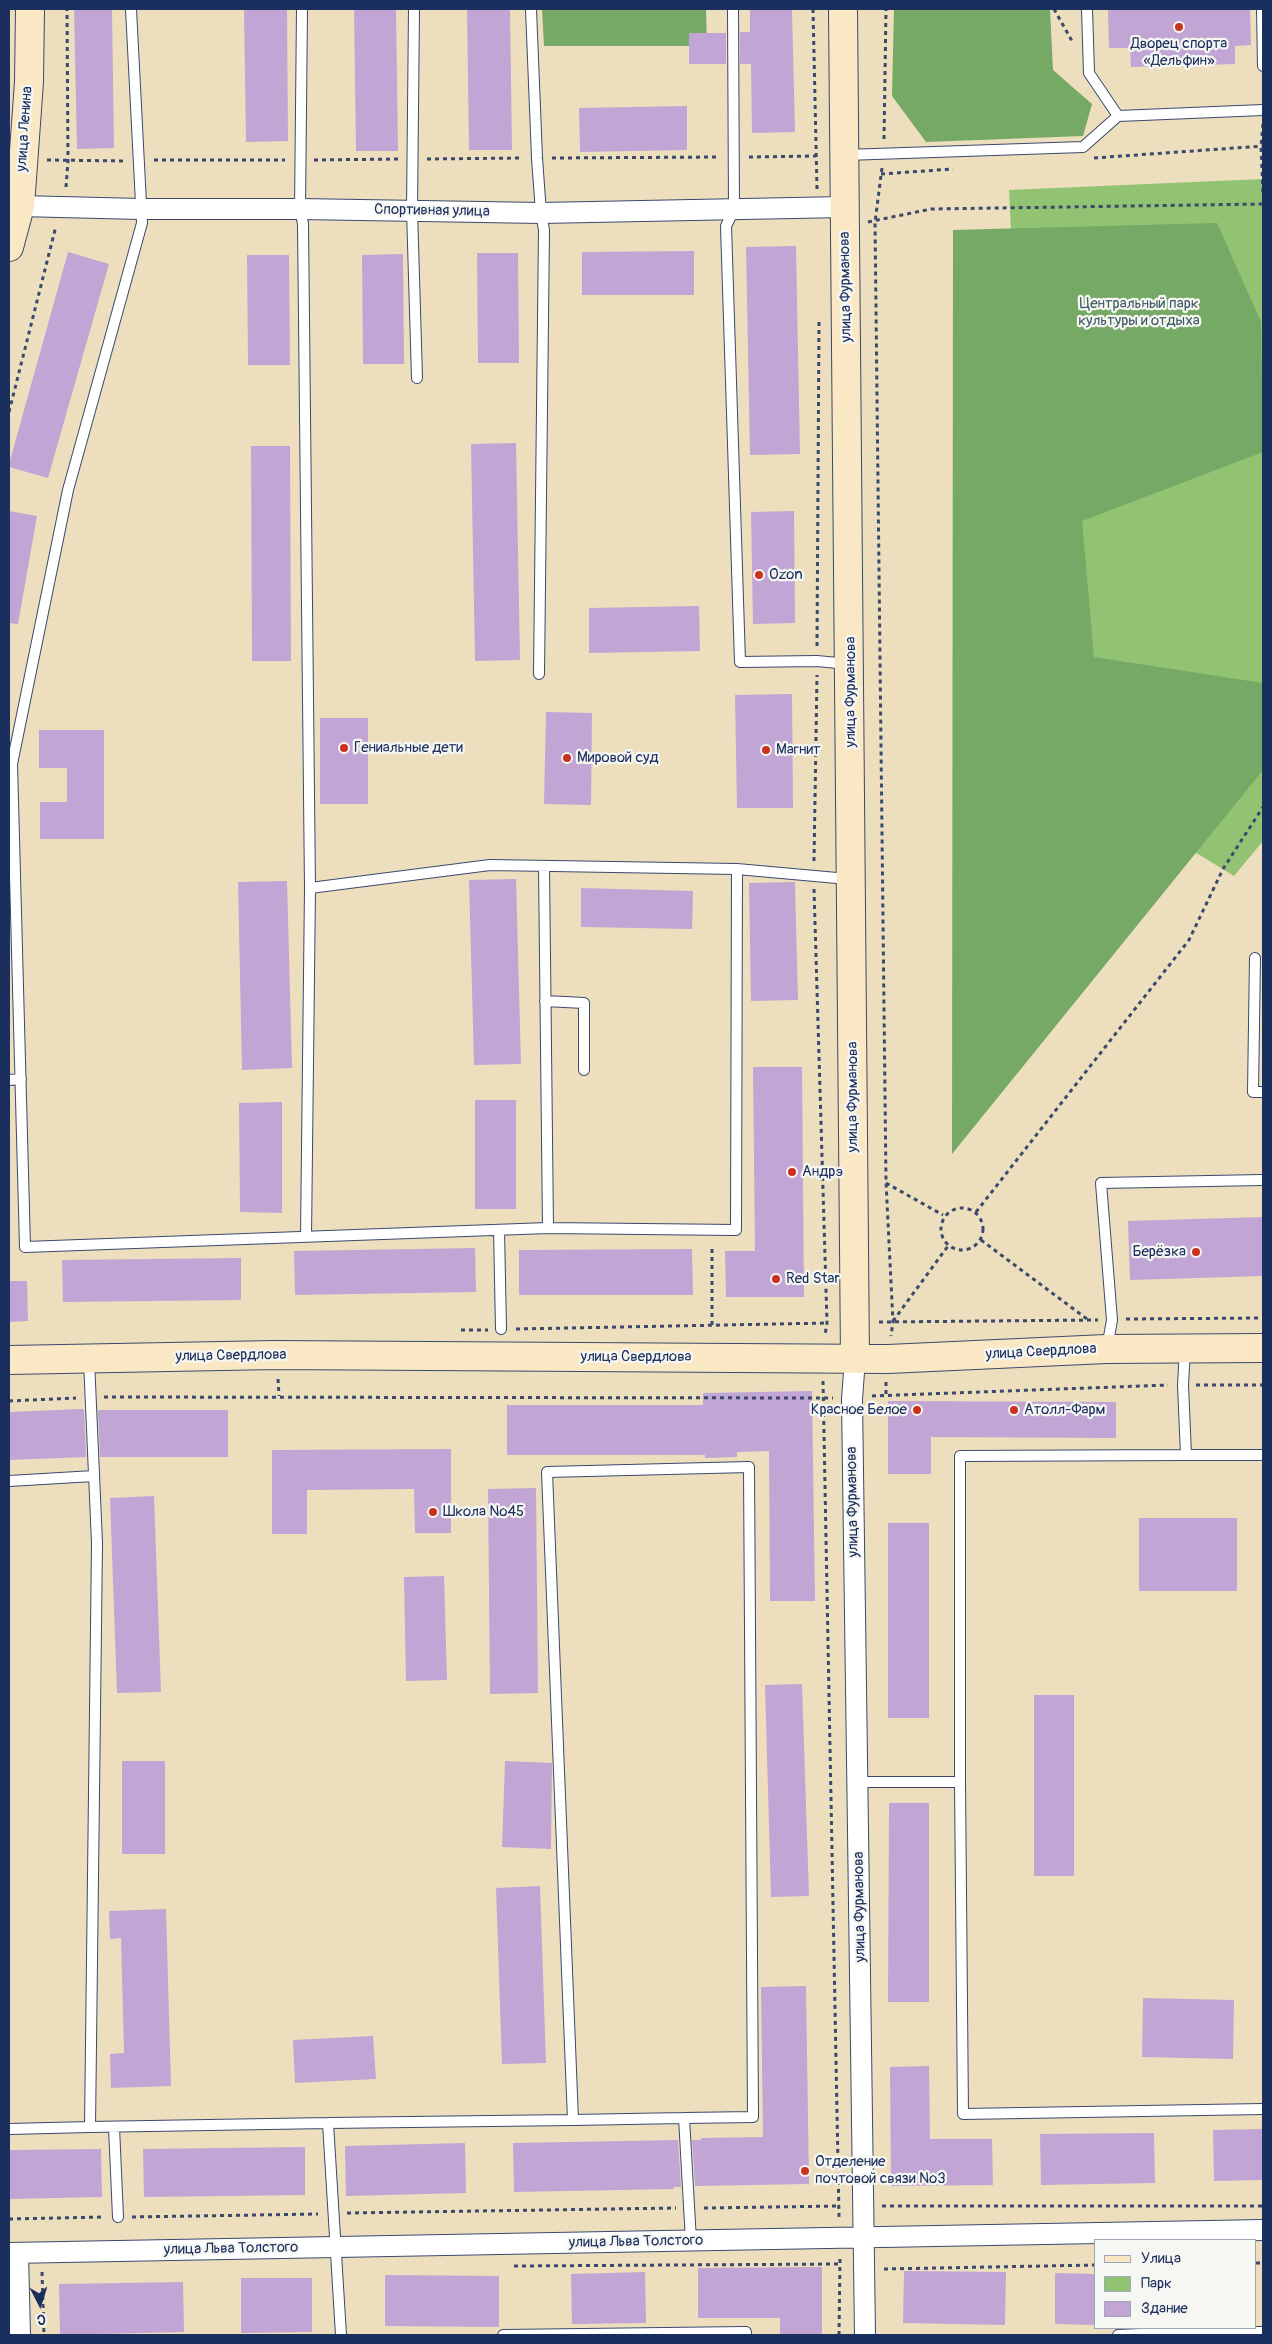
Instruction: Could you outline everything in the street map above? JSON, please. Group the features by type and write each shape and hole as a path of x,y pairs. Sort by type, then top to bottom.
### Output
{"main road":[{"name":"улица Ленина","path":"9,247 20,206 28,82 30,9"},
{"name":"улица Фурманова","path":"843,9 855,1359"},
{"name":"улица Свердлова","path":"9,1360 266,1355 855,1359 1106,1349 1263,1348"}],"street":[{"name":"Спортивная улица","path":"20,206 141,209 300,208 541,213 734,210 817,206 844,207"},
{"name":"улица Фурманова","path":"855,1359 852,1399 866,2269 865,2335"},
{"name":"улица Льва Толстого","path":"13,2253 864,2237 1190,2236 1263,2230"},
{"path":"13,2253 20,2335"}],"lane":[{"path":"131,9 142,223 68,490 12,764 25,1247 548,1228 736,1230 737,869"},
{"path":"302,9 300,208 303,224 310,888 306,1237"},
{"path":"414,9 412,210 417,378"},
{"path":"532,9 541,213 544,230 539,674"},
{"path":"733,9 734,210 726,226 740,662 817,661 850,664"},
{"path":"1088,9 1089,74 1118,116"},
{"path":"1262,9 1263,66"},
{"path":"844,155 1083,147 1118,116 1263,110"},
{"path":"310,888 490,865 737,869 852,880"},
{"path":"544,866 548,1228"},
{"path":"1255,958 1253,1092 1263,1092"},
{"path":"545,1001 584,1003 584,1070"},
{"path":"9,1080 21,1079"},
{"path":"1106,1349 1112,1320 1101,1183 1263,1180"},
{"path":"499,1230 501,1330"},
{"path":"1185,1348 1183,1385 1186,1455"},
{"path":"89,1359 97,1543 90,2127"},
{"path":"1263,1455 960,1456 963,2114 1263,2109"},
{"path":"9,2129 328,2123 572,2120 753,2117 749,1467 546,1472 572,2120"},
{"path":"9,1481 94,1476"},
{"path":"858,1782 960,1782"},
{"path":"684,2118 691,2241"},
{"path":"328,2123 341,2335"},
{"path":"114,2127 118,2217"},
{"path":"503,2335 746,2332 746,2335"},
{"path":"1118,2335 1187,2332 1263,2332"}],"path":[{"path":"9,412 56,223 64,207 68,161 67,9"},
{"path":"814,9 817,206"},
{"path":"886,9 884,154 875,222 886,1182 892,1322"},
{"path":"1263,120 1261,146 1263,193"},
{"path":"820,312 813,877 828,1323"},
{"path":"976,1212 1189,940 1223,869 1263,807"},
{"path":"886,1182 943,1215"},
{"path":"959,1206 976,1212 984,1225 981,1240 966,1250 948,1246 939,1232 943,1215 959,1206"},
{"path":"712,1229 712,1325"},
{"path":"981,1240 1088,1320"},
{"path":"892,1322 948,1246"},
{"path":"892,1322 1263,1318"},
{"path":"886,1394 1183,1385 1263,1385"},
{"path":"9,1401 91,1397 824,1398 840,2238 839,2335"},
{"path":"9,2219 838,2206 1263,2206"},
{"path":"840,2264 866,2269 1094,2265"},
{"path":"42,2272 44,2335"}],"green space":[{"path":"542,9 706,9 707,46 544,46"},
{"path":"894,9 1050,9 1053,70 1092,104 1083,136 926,142 892,96"},
{"name":"Центральный парк культуры и отдыха","path":"1263,179 1263,841 1234,876 1172,838 1040,827 1009,190"},
{"path":"1217,223 1261,322 1263,452 1082,521 1094,657 1263,683 1263,770 952,1154 953,230"}],"building":[{"path":"74,9 112,9 114,148 77,149"},
{"path":"244,9 287,9 288,141 246,142"},
{"path":"354,9 396,9 398,151 356,151"},
{"path":"467,9 510,9 512,150 469,150"},
{"path":"750,9 792,9 795,132 752,133 751,64 740,64 740,32 750,32"},
{"name":"Дворец спорта «Дельфин»","path":"1108,9 1250,9 1251,45 1235,46 1235,64 1131,67 1130,48 1109,48"},
{"path":"689,33 726,33 726,64 689,64"},
{"path":"687,106 687,150 580,152 579,108"},
{"path":"796,246 800,454 750,455 746,247"},
{"path":"694,251 694,295 582,295 582,252"},
{"path":"68,252 109,264 48,478 9,467 9,464"},
{"path":"477,253 518,253 519,363 478,363"},
{"path":"403,254 404,364 363,364 362,255"},
{"path":"247,255 289,255 290,365 248,365"},
{"path":"516,443 520,660 475,661 471,444"},
{"path":"251,446 290,446 291,661 252,661"},
{"path":"9,511 37,516 18,624 9,623"},
{"path":"794,511 795,623 753,624 751,512"},
{"path":"699,606 700,651 589,653 589,608"},
{"path":"792,694 793,808 737,808 735,695"},
{"path":"546,712 592,713 591,805 544,804"},
{"name":"Гениальные дети","path":"320,718 368,718 368,804 320,804"},
{"path":"39,730 104,730 104,839 40,839 40,802 67,802 67,768 39,768"},
{"path":"516,879 521,1064 474,1065 469,880"},
{"path":"287,881 292,1068 242,1070 238,882"},
{"path":"795,882 798,1000 751,1001 749,883"},
{"path":"581,888 693,891 692,929 581,927"},
{"path":"753,1067 802,1067 804,1297 726,1297 725,1251 755,1251"},
{"path":"475,1100 516,1100 516,1209 475,1209"},
{"path":"282,1102 282,1213 240,1212 239,1103"},
{"name":"Берёзка","path":"1263,1217 1263,1276 1130,1280 1128,1221"},
{"path":"475,1248 476,1292 295,1295 294,1251"},
{"path":"692,1249 693,1295 519,1295 519,1250"},
{"path":"241,1258 241,1300 63,1302 62,1260"},
{"path":"9,1281 27,1281 28,1321 9,1322"},
{"path":"812,1391 815,1601 770,1601 769,1451 737,1452 737,1457 705,1458 705,1455 507,1455 507,1405 703,1405 703,1393"},
{"path":"888,1401 1116,1402 1116,1438 931,1437 931,1474 888,1474"},
{"path":"84,1410 86,1457 9,1460 9,1412"},
{"path":"98,1410 228,1410 228,1457 100,1457"},
{"name":"Школа №45","path":"451,1449 451,1533 415,1533 414,1489 307,1490 307,1534 272,1534 272,1450"},
{"path":"536,1488 538,1693 490,1694 488,1489"},
{"path":"154,1496 161,1692 117,1693 110,1498"},
{"path":"1139,1518 1237,1518 1237,1591 1139,1591"},
{"path":"888,1523 929,1523 929,1718 888,1718"},
{"path":"444,1576 447,1680 406,1681 404,1577"},
{"path":"802,1684 809,1896 771,1897 765,1685"},
{"path":"1034,1695 1074,1695 1074,1876 1034,1876"},
{"path":"122,1761 165,1761 165,1854 122,1854"},
{"path":"505,1761 552,1763 551,1849 502,1847"},
{"path":"889,1803 929,1803 929,2002 888,2002"},
{"path":"540,1886 546,2063 502,2064 496,1888"},
{"path":"166,1909 171,2086 111,2088 110,2054 124,2053 121,1938 110,1939 109,1911"},
{"path":"806,1986 809,2184 695,2186 692,2140 701,2140 701,2138 763,2137 761,1987"},
{"path":"1143,1998 1234,2000 1233,2059 1142,2057"},
{"path":"373,2036 376,2079 295,2083 293,2040"},
{"path":"929,2066 930,2139 992,2139 993,2185 891,2186 890,2067"},
{"path":"1263,2129 1263,2180 1214,2181 1213,2130"},
{"path":"1154,2133 1155,2183 1041,2185 1040,2134"},
{"path":"678,2140 681,2187 674,2187 674,2189 514,2192 513,2143"},
{"path":"465,2143 466,2193 346,2196 345,2146"},
{"path":"305,2147 305,2195 144,2197 143,2149"},
{"path":"101,2149 102,2197 9,2199 9,2150"},
{"path":"822,2267 822,2335 780,2335 780,2318 698,2318 698,2268"},
{"path":"904,2271 1006,2272 1005,2325 903,2323"},
{"path":"645,2272 646,2323 572,2324 571,2274"},
{"path":"1055,2273 1094,2274 1094,2325 1055,2324"},
{"path":"385,2275 499,2276 499,2327 385,2326"},
{"path":"241,2278 312,2278 312,2332 241,2333"},
{"path":"183,2282 184,2332 60,2335 59,2284"}],"place":[{"name":"Дворец спорта «Дельфин»","path":"1179,27"},
{"name":"Ozon","path":"759,575"},
{"name":"Гениальные дети","path":"344,748"},
{"name":"Магнит","path":"766,750"},
{"name":"Мировой суд","path":"567,758"},
{"name":"Андрэ","path":"792,1172"},
{"name":"Берёзка","path":"1196,1252"},
{"name":"Red Star","path":"776,1279"},
{"name":"Красное Белое","path":"917,1410"},
{"name":"Атолл-Фарм","path":"1014,1410"},
{"name":"Школа №45","path":"433,1512"},
{"name":"Отделение почтовой связи №3","path":"805,2171"}]}
